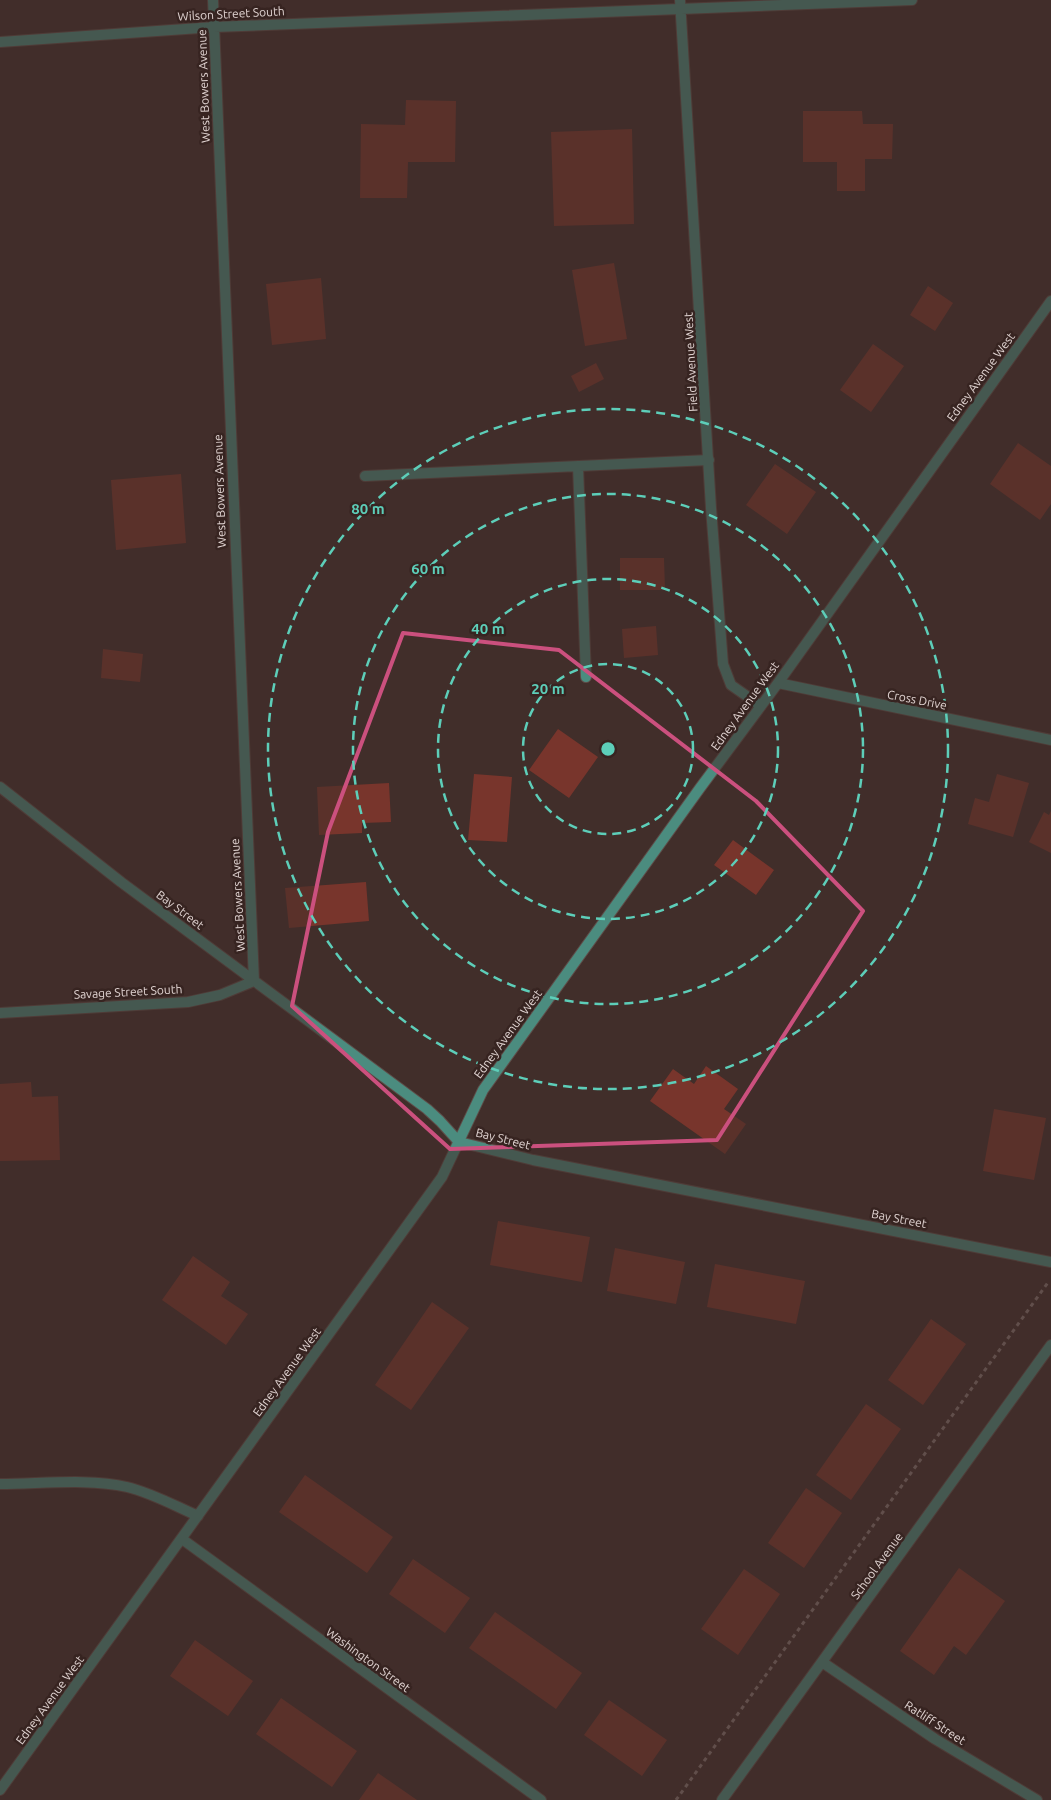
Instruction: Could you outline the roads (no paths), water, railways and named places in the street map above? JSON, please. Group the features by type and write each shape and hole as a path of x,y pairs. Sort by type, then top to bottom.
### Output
{"street":[{"name":"West Bowers Avenue","path":"212,0 254,981"},
{"name":"Wilson Street South","path":"0,42 214,26 680,5 912,0"},
{"name":"Field Avenue West","path":"680,5 708,460 723,664 731,685 761,706"},
{"name":"Edney Avenue West","path":"0,1790 442,1177 483,1090 700,788 778,683 1051,301"},
{"path":"365,476 708,460"},
{"path":"578,466 586,677"},
{"name":"Cross Drive","path":"778,683 1051,740"},
{"name":"Bay Street","path":"0,787 121,882 427,1109 440,1120 459,1142 542,1162 1051,1262"},
{"name":"Savage Street South","path":"0,1013 188,1002 220,995 254,981"},
{"name":"School Avenue","path":"722,1800 1051,1345"},
{"path":"0,1484 101,1482 127,1487 150,1495 198,1516"},
{"name":"Washington Street","path":"182,1540 540,1800"},
{"name":"Ratliff Street","path":"822,1662 935,1739 1037,1800"}]}
